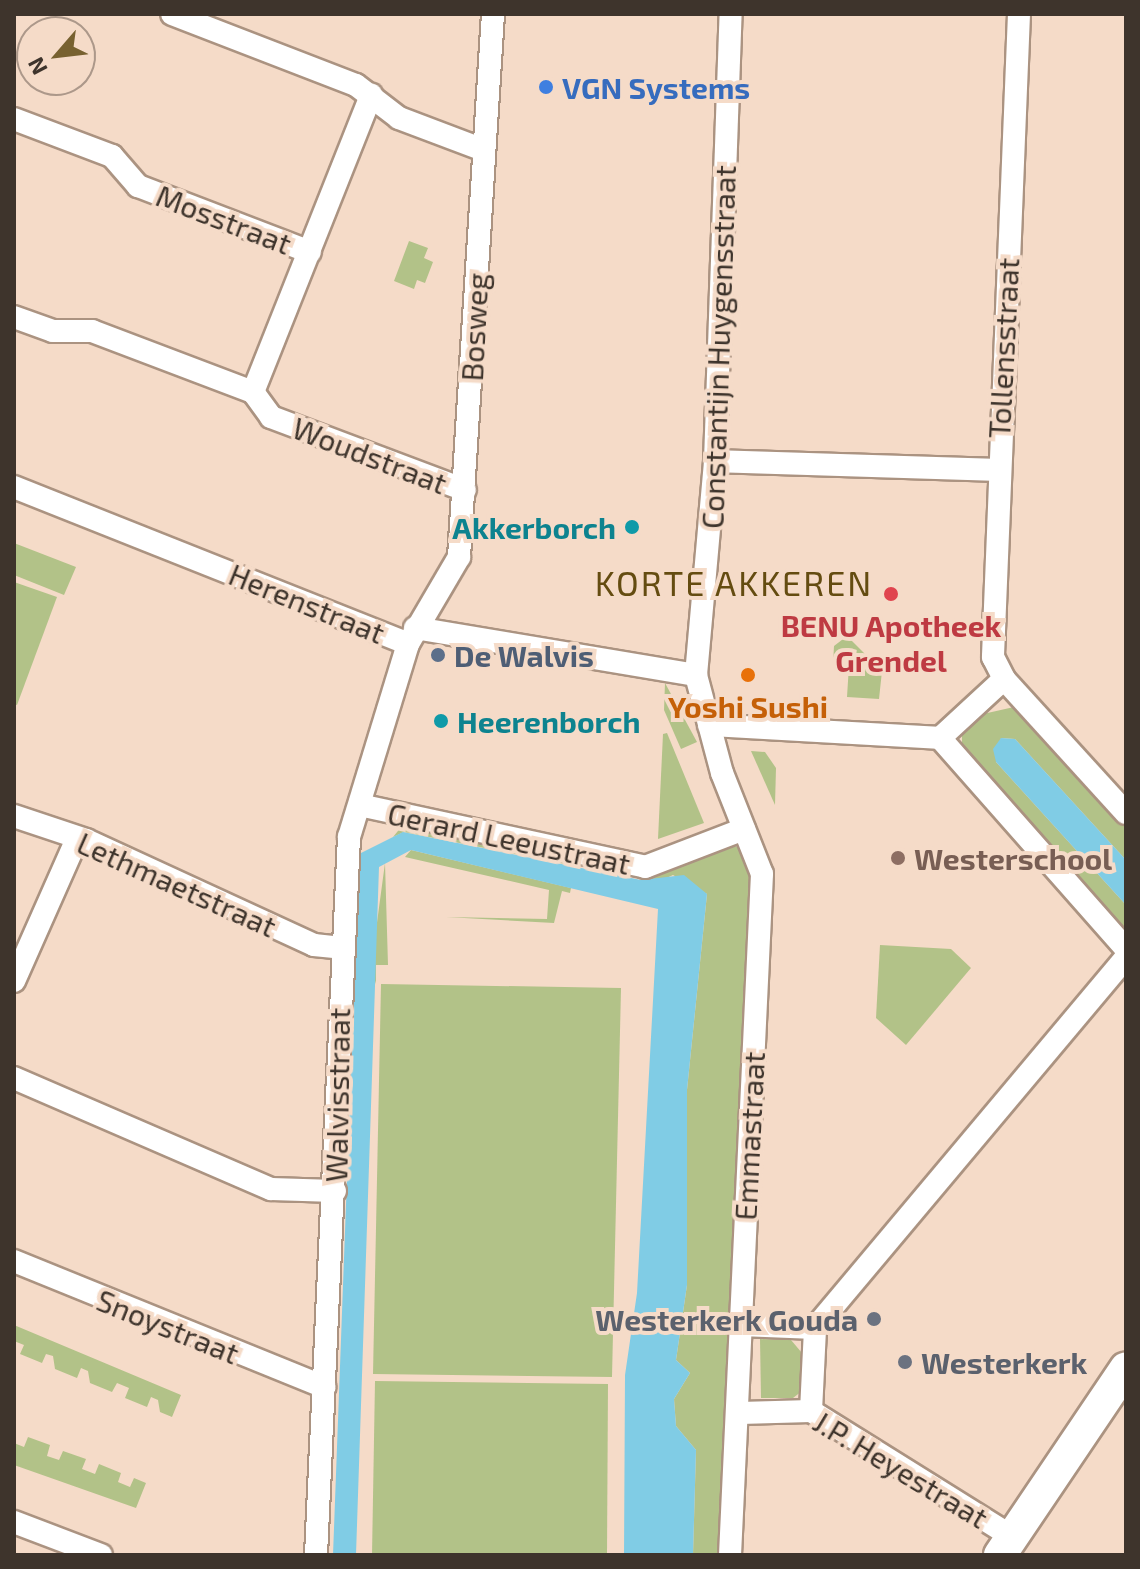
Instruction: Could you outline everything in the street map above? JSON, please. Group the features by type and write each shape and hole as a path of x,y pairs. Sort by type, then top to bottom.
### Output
{"main road":[{"path":"1005,1545 1126,1368"}],"street":[{"path":"172,14 371,95 399,118 481,149"},
{"name":"Bosweg","path":"412,636 459,557 481,149 493,14"},
{"name":"Constantijn Huygensstraat","path":"709,725 696,675 715,461 731,14"},
{"name":"Tollensstraat","path":"1004,679 993,657 997,470 1019,14"},
{"path":"253,392 371,95"},
{"name":"Mosstraat","path":"14,119 112,156 138,186 310,252"},
{"name":"Woudstraat","path":"14,317 53,331 92,331 253,392 271,417 465,490"},
{"path":"715,461 997,470"},
{"name":"Herenstraat","path":"14,487 412,636 696,675"},
{"name":"Walvisstraat","path":"316,1555 349,837 364,806 412,636"},
{"path":"940,738 1004,679 1122,799"},
{"path":"709,725 940,738 1126,949"},
{"name":"Emmastraat","path":"709,725 762,874 741,1325 740,1413 730,1555"},
{"name":"Gerard Leeustraat","path":"364,806 645,867 744,829"},
{"name":"Lethmaetstraat","path":"14,816 77,839 314,945 342,948"},
{"path":"14,981 77,839"},
{"path":"811,1411 815,1328 1126,958"},
{"path":"14,1078 271,1189 335,1191"},
{"name":"Snoystraat","path":"14,1261 324,1387"},
{"path":"741,1325 815,1328"},
{"name":"J.P. Heyestraat","path":"740,1413 811,1411 1005,1545"},
{"path":"14,1522 101,1555"}],"green space":[{"path":"409,241 428,248 424,258 433,262 425,283 417,280 414,289 394,281"},
{"path":"14,543 76,567 64,595 14,575"},
{"path":"14,582 57,597 17,705 14,704"},
{"path":"847,636 882,671 879,699 847,697 849,665 833,664 834,646"},
{"path":"665,683 697,742 681,749 664,710"},
{"path":"1014,707 1126,825 1126,860 1015,739 1001,738 996,762 1126,905 1126,933 962,751 962,734 983,714"},
{"path":"667,733 704,823 658,839 663,734"},
{"path":"751,751 765,752 776,768 775,805"},
{"path":"402,826 576,863 575,866 404,832 393,837"},
{"path":"731,846 740,847 749,866 752,894 721,1555 693,1555 696,1450 676,1426 674,1399 690,1373 676,1360 687,1285 687,1090 707,894 673,875 660,881 586,869 643,877"},
{"path":"411,850 571,888 570,893 562,891 554,923 446,917 547,919 549,890 405,857"},
{"path":"385,863 388,965 376,965 376,984 371,967"},
{"path":"880,945 951,949 971,968 906,1045 876,1018"},
{"path":"381,984 621,988 612,1377 373,1374"},
{"path":"14,1325 181,1395 172,1417 160,1412 158,1400 151,1397 147,1407 125,1398 129,1388 117,1383 112,1392 90,1383 88,1371 81,1368 77,1378 55,1369 53,1356 46,1354 42,1363 20,1354 24,1345 14,1341"},
{"path":"760,1339 791,1340 802,1353 802,1391 793,1398 761,1398"},
{"path":"375,1381 608,1384 607,1555 372,1555"},
{"path":"28,1437 50,1445 47,1456 59,1460 63,1451 86,1459 82,1469 95,1474 99,1464 121,1473 118,1482 130,1487 134,1478 146,1483 136,1508 14,1465 14,1443 24,1447"}],"water":[{"path":"1001,738 1015,739 1126,860 1126,905 996,762 993,749"},
{"path":"403,832 641,880 684,875 707,894 687,1090 687,1285 676,1360 690,1373 674,1399 676,1426 696,1450 693,1555 624,1555 625,1375 637,1293 658,909 411,850 379,867 356,1555 333,1555 359,854"}],"place":[{"name":"VGN Systems","path":"546,87"},
{"name":"Akkerborch","path":"632,527"},
{"name":"BENU Apotheek Grendel","path":"891,594"},
{"name":"De Walvis","path":"438,655"},
{"name":"Yoshi Sushi","path":"748,675"},
{"name":"Heerenborch","path":"441,721"},
{"name":"Westerschool","path":"898,858"},
{"name":"Westerkerk Gouda","path":"874,1319"},
{"name":"Westerkerk","path":"905,1362"}],"district":[{"name":"KORTE AKKEREN","path":"734,583"}]}
